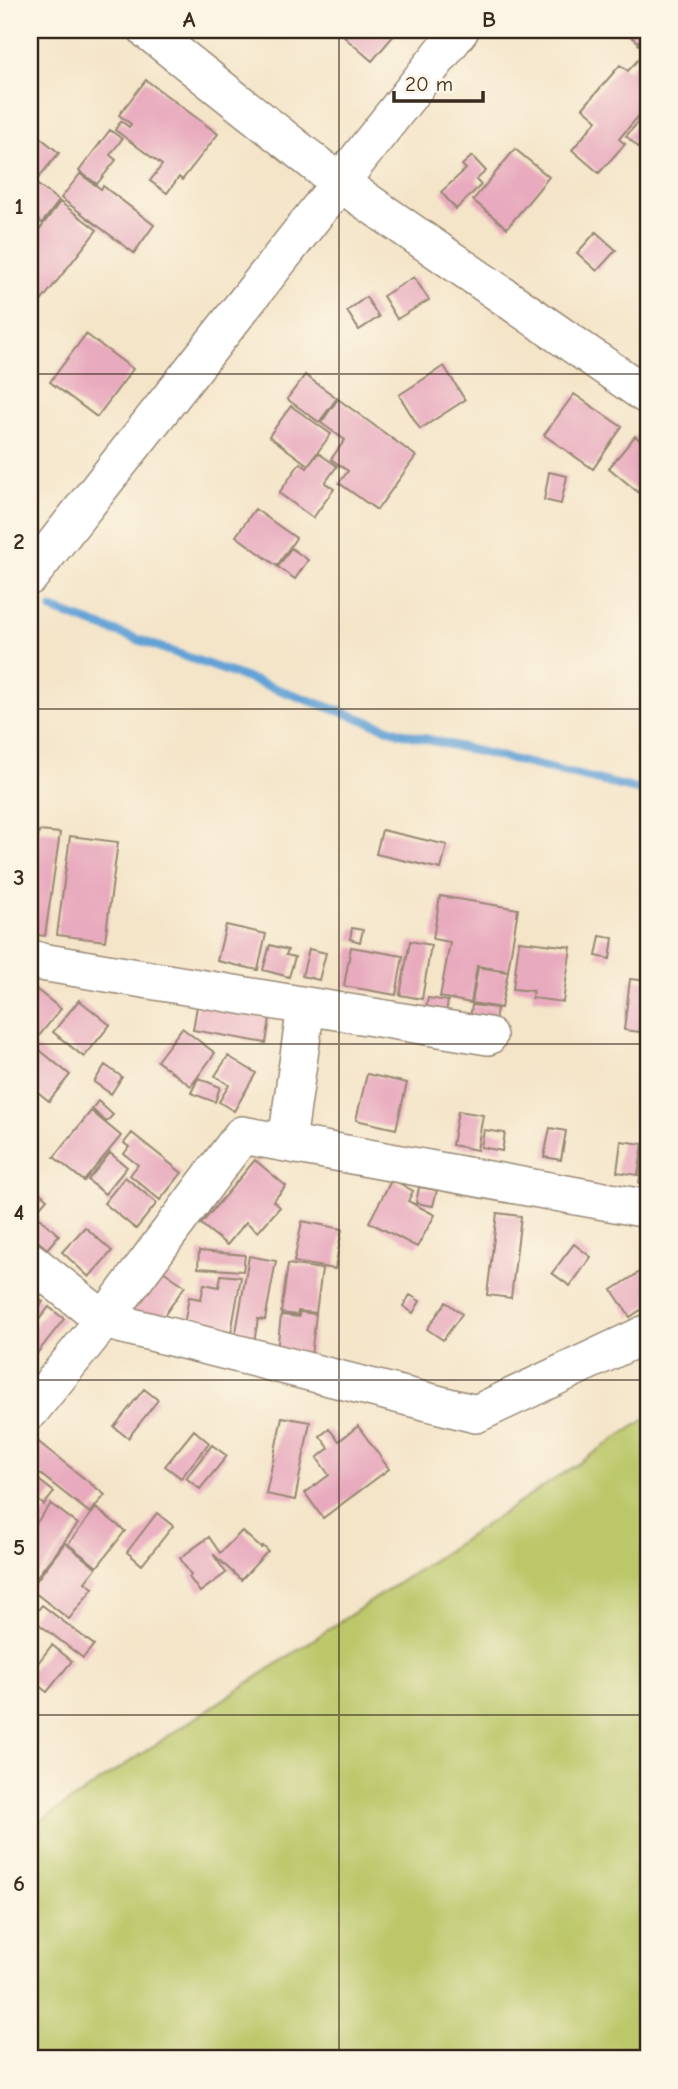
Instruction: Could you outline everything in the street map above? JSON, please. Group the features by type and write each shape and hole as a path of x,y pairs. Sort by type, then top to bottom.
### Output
{"street":[{"path":"147,30 340,183 648,396"},
{"path":"30,576 460,30"},
{"path":"30,958 488,1036"},
{"path":"287,1142 306,1006"},
{"path":"30,1411 104,1320 242,1135 648,1209"},
{"path":"30,1261 104,1320 475,1414 648,1333"}],"green space":[{"path":"648,1417 648,2059 30,2059 30,1828"}],"building":[{"path":"350,30 392,30 396,33 372,61 344,37"},
{"path":"623,30 648,30 648,31 638,42"},
{"path":"648,33 648,105 619,139 625,144 599,173 572,150 597,120 583,108 620,65 628,71 646,51 638,44"},
{"path":"146,80 218,134 182,180 179,177 167,193 150,181 162,165 115,130 121,121 129,127 131,124 119,115"},
{"path":"648,111 648,156 626,136"},
{"path":"30,129 59,153 30,188"},
{"path":"110,130 122,139 110,155 116,160 97,184 79,171"},
{"path":"515,149 549,177 507,228 473,200"},
{"path":"472,156 486,171 476,180 481,185 456,209 441,192 466,169 462,165"},
{"path":"80,174 101,189 103,186 154,225 134,253 61,198"},
{"path":"38,185 59,201 42,223 30,214 30,196"},
{"path":"60,202 97,230 39,304 30,297 30,242"},
{"path":"596,232 616,250 597,271 577,253"},
{"path":"414,277 429,300 397,319 383,296"},
{"path":"366,297 379,317 359,330 347,311"},
{"path":"86,334 133,369 97,417 50,382"},
{"path":"444,366 465,400 420,429 399,395"},
{"path":"305,375 337,398 319,422 287,399"},
{"path":"574,394 622,427 593,469 544,435"},
{"path":"338,399 416,456 377,510 339,483 348,471 331,459 345,440 321,423"},
{"path":"291,406 331,434 308,465 269,436"},
{"path":"635,436 648,446 648,481 639,493 609,468"},
{"path":"318,453 337,466 325,483 334,489 313,518 279,493 300,463 307,468"},
{"path":"549,472 567,476 561,504 544,500"},
{"path":"255,509 296,538 277,566 236,536"},
{"path":"291,548 308,560 295,579 278,567"},
{"path":"382,830 447,845 441,869 376,854"},
{"path":"39,831 60,833 45,936 30,934 30,892"},
{"path":"70,836 118,842 105,941 57,935"},
{"path":"440,896 518,909 508,971 477,966 471,1003 440,997 450,942 433,939"},
{"path":"226,925 266,934 258,970 217,961"},
{"path":"352,928 363,930 360,942 350,939"},
{"path":"600,936 613,938 610,959 596,956"},
{"path":"410,941 431,945 422,999 400,995"},
{"path":"519,941 571,947 563,1002 532,998 533,991 513,989"},
{"path":"270,945 288,950 286,955 295,957 289,977 263,970"},
{"path":"351,947 403,956 396,995 344,986"},
{"path":"309,949 326,953 319,980 302,976"},
{"path":"478,967 508,972 501,1008 472,1003"},
{"path":"630,979 648,981 648,1033 624,1030"},
{"path":"32,986 61,1009 30,1047 30,988"},
{"path":"428,998 448,1001 446,1013 426,1009"},
{"path":"79,1000 110,1025 84,1057 53,1032"},
{"path":"472,1005 497,1008 495,1021 470,1018"},
{"path":"197,1006 270,1018 266,1043 193,1030"},
{"path":"182,1028 215,1053 191,1086 157,1061"},
{"path":"36,1047 70,1075 49,1101 30,1086 30,1055"},
{"path":"228,1056 256,1073 234,1111 219,1102 229,1085 215,1076"},
{"path":"105,1065 122,1077 111,1094 94,1082"},
{"path":"367,1074 407,1083 396,1129 356,1120"},
{"path":"198,1078 220,1087 215,1102 191,1093"},
{"path":"98,1101 113,1115 106,1122 92,1109"},
{"path":"91,1111 121,1136 84,1181 54,1157"},
{"path":"458,1111 483,1115 477,1150 452,1145"},
{"path":"550,1128 566,1131 561,1160 544,1157"},
{"path":"484,1130 505,1133 502,1151 481,1147"},
{"path":"132,1133 182,1173 160,1200 130,1175 138,1165 124,1154 129,1147 124,1143"},
{"path":"621,1141 643,1144 638,1175 617,1172"},
{"path":"645,1146 648,1146 648,1184 639,1183"},
{"path":"110,1153 127,1167 105,1194 88,1180"},
{"path":"255,1160 286,1186 273,1201 280,1207 258,1232 246,1222 227,1245 201,1224"},
{"path":"125,1177 157,1203 136,1229 104,1203"},
{"path":"392,1179 413,1191 408,1201 435,1215 417,1247 369,1222"},
{"path":"30,1184 47,1199 34,1214 59,1235 47,1249 30,1234"},
{"path":"419,1187 437,1190 433,1206 416,1203"},
{"path":"497,1213 521,1216 511,1298 487,1295"},
{"path":"302,1221 342,1229 335,1269 294,1262"},
{"path":"85,1227 112,1251 89,1277 62,1252"},
{"path":"574,1244 591,1257 570,1286 552,1273"},
{"path":"199,1251 245,1255 243,1271 198,1268"},
{"path":"249,1256 276,1261 265,1320 258,1319 253,1348 234,1344"},
{"path":"288,1264 322,1269 316,1313 281,1313"},
{"path":"157,1267 185,1286 156,1327 128,1308"},
{"path":"643,1270 648,1278 648,1305 630,1317 612,1290"},
{"path":"221,1275 241,1277 229,1344 182,1336 189,1297 201,1299 204,1284 219,1287"},
{"path":"30,1292 43,1302 32,1316 30,1314"},
{"path":"410,1295 420,1301 413,1313 403,1306"},
{"path":"446,1302 462,1314 443,1340 427,1329"},
{"path":"49,1307 64,1319 30,1362 30,1331"},
{"path":"299,1312 316,1314 311,1356 277,1351 281,1315 299,1317"},
{"path":"144,1389 158,1400 128,1438 114,1427"},
{"path":"282,1417 310,1422 295,1500 266,1494"},
{"path":"358,1426 389,1469 323,1518 305,1493 329,1475 317,1458 329,1448 320,1436 329,1429 339,1441"},
{"path":"194,1430 209,1443 181,1478 165,1466"},
{"path":"31,1436 105,1495 90,1513 30,1466"},
{"path":"212,1445 227,1456 200,1489 186,1478"},
{"path":"30,1473 54,1492 44,1505 30,1494"},
{"path":"51,1504 78,1524 30,1585 30,1531"},
{"path":"96,1508 125,1531 97,1567 68,1544"},
{"path":"157,1513 173,1526 142,1565 127,1552"},
{"path":"242,1531 268,1551 241,1580 213,1554 226,1573 200,1592 180,1558 209,1537 220,1553"},
{"path":"65,1543 96,1568 85,1582 93,1588 69,1619 30,1589"},
{"path":"42,1605 94,1645 83,1658 31,1618"},
{"path":"52,1645 72,1661 47,1692 30,1679 30,1673"}],"waterway":[{"path":"52,609 401,733 648,792"}]}
